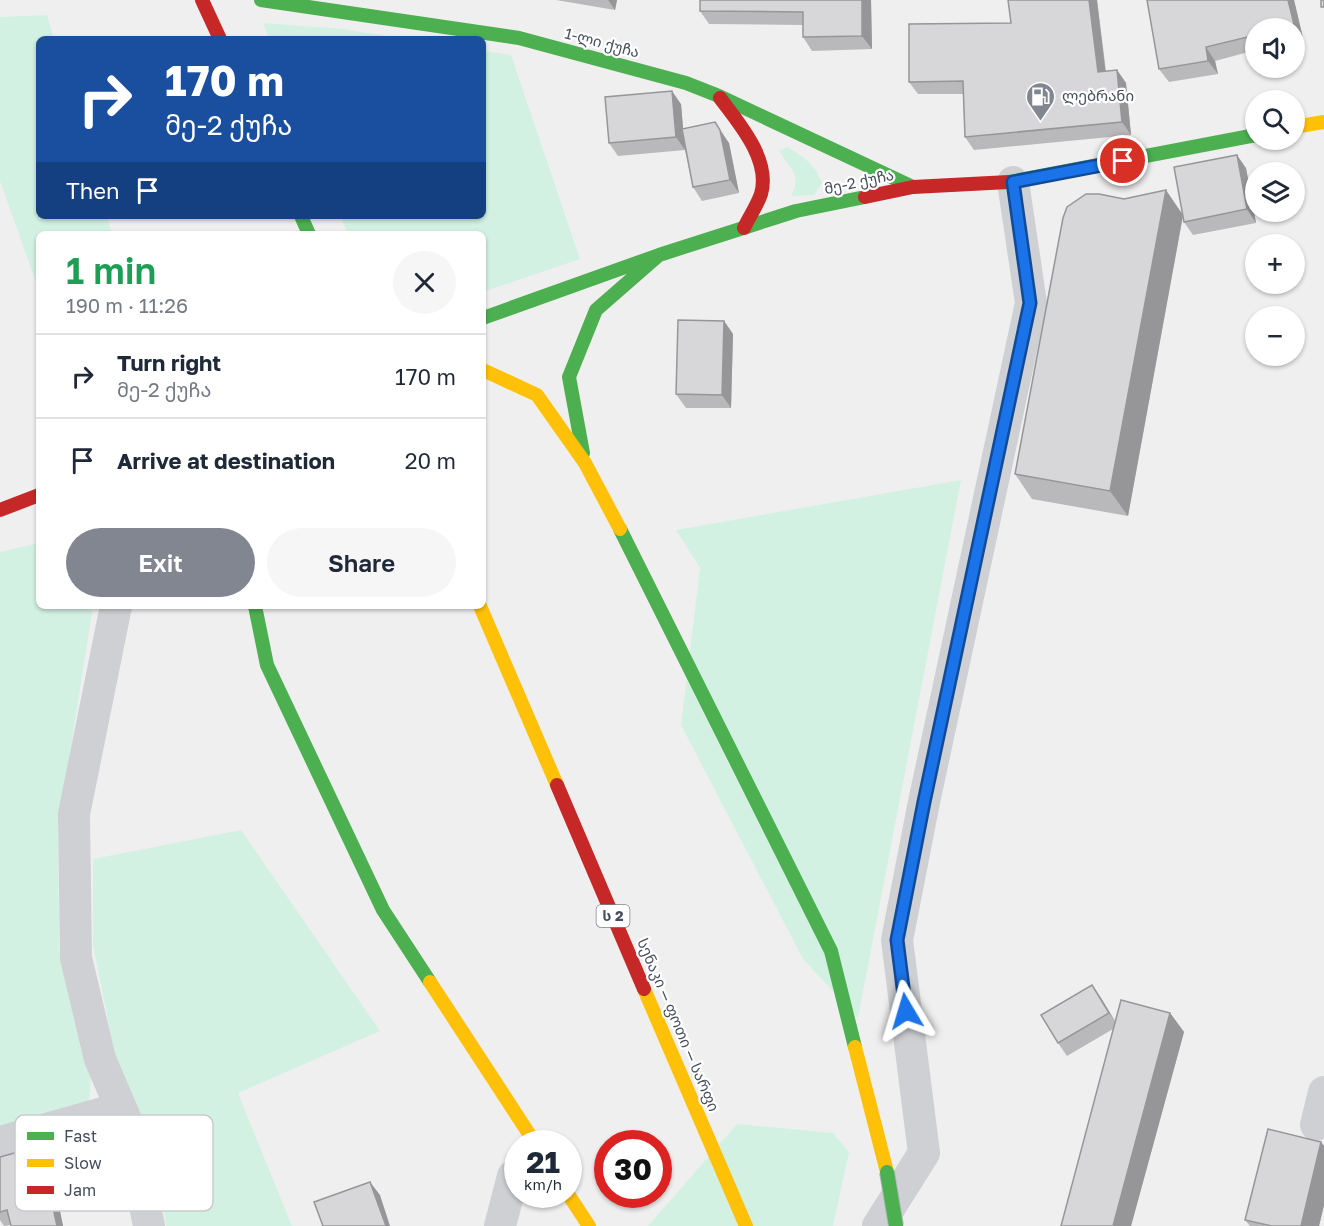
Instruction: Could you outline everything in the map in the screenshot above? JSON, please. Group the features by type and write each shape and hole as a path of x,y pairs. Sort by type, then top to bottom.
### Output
{"main road":[{"path":"202,0 219,36"},
{"name":"1-ლი ქუჩა","path":"261,0 519,38 686,83 719,96 913,187"},
{"path":"719,96 742,129 761,167 762,192 744,228"},
{"path":"1305,125 1324,122"},
{"name":"მე-2 ქუჩა","path":"486,317 659,255 796,211 913,187 1013,182 1245,137"},
{"path":"585,463 569,377 596,310 659,255"},
{"path":"486,371 537,394 585,463 831,951 887,1172 896,1226"},
{"path":"0,510 36,496"},
{"path":"256,609 267,665"},
{"name":"სენაკი — ფოთი — სარფი","path":"481,609 746,1226"},
{"path":"249,636 267,665 383,910 527,1130"},
{"path":"577,1208 589,1226"}],"street":[{"path":"878,1226 924,1153 897,940 1030,303 1013,182"},
{"path":"115,609 74,814 76,958 100,1059 124,1115"},
{"path":"1316,1125 1324,1092"},
{"path":"96,1115 121,1108"},
{"path":"0,1142 15,1138"},
{"path":"500,1226 505,1208"},
{"path":"145,1211 148,1226"}],"green space":[{"path":"47,15 53,36 36,36 36,219 108,219 111,231 36,231 36,282 0,181 0,17"},
{"path":"263,23 343,29 386,36 268,36"},
{"path":"486,51 511,55 580,259 486,291 486,231 347,231 341,219 486,219"},
{"path":"787,147 808,161 819,176 822,183 814,195 791,196 795,183 794,173 779,151"},
{"path":"961,480 858,1018 803,959 681,725 700,568 676,530"},
{"path":"36,544 36,609 93,609 58,829 59,950 91,1075 89,1105 55,1115 15,1115 15,1127 0,1131 0,552"},
{"path":"241,830 380,1031 238,1093 292,1226 166,1226 164,1211 213,1211 213,1115 141,1115 114,1051 93,945 93,859"},
{"path":"737,1124 833,1133 849,1152 833,1226 648,1226 664,1208 672,1208 672,1198"}],"building":[{"path":"700,0 862,0 862,36 803,37 803,12 700,11"},
{"path":"1008,0 1089,0 1098,72 1117,70 1122,122 965,137 963,81 909,82 909,24 1011,23"},
{"path":"1147,0 1288,0 1292,18 1245,18 1245,38 1206,47 1208,61 1159,69"},
{"path":"672,91 676,137 609,143 605,97"},
{"path":"715,122 720,130 730,180 693,187 682,129"},
{"path":"1237,155 1245,209 1184,222 1174,167"},
{"path":"1166,190 1110,491 1015,474 1063,218 1067,207 1086,194 1124,199"},
{"path":"678,320 724,321 722,395 676,394"},
{"path":"1092,985 1109,1013 1058,1043 1041,1015"},
{"path":"1121,1000 1170,1013 1113,1226 1061,1226"},
{"path":"1268,1129 1321,1142 1301,1226 1272,1226 1245,1220"},
{"path":"15,1153 15,1211 54,1211 57,1226 11,1226 7,1210 0,1212 0,1157"},
{"path":"370,1182 386,1226 323,1226 314,1202"}],"traffic: fast":[{"path":"261,0 519,38 686,83 719,96 913,187"},
{"path":"1009,182 1245,137"},
{"path":"486,317 659,255 796,211 865,197"},
{"path":"302,219 308,231"},
{"path":"583,453 569,377 596,310 659,255"},
{"path":"620,529 831,951 855,1047"},
{"path":"256,609 267,665 383,910 430,982"},
{"path":"887,1172 896,1226"}],"traffic: slow":[{"path":"1305,125 1324,122"},
{"path":"486,371 537,395 585,463 620,529"},
{"path":"481,609 557,785"},
{"path":"430,982 527,1130"},
{"path":"644,989 746,1226"},
{"path":"855,1047 887,1172"},
{"path":"577,1208 589,1226"}],"traffic: jam":[{"path":"202,0 219,36"},
{"path":"720,98 744,130 761,168 763,181 761,194 744,228"},
{"path":"865,197 913,187 1009,182"},
{"path":"0,510 36,496"},
{"path":"557,785 644,989"}],"place":[{"name":"ლებრანი","path":"1041,122"}],"route":[{"path":"906,1011 897,940 1030,303 1013,182 1123,161"}]}
